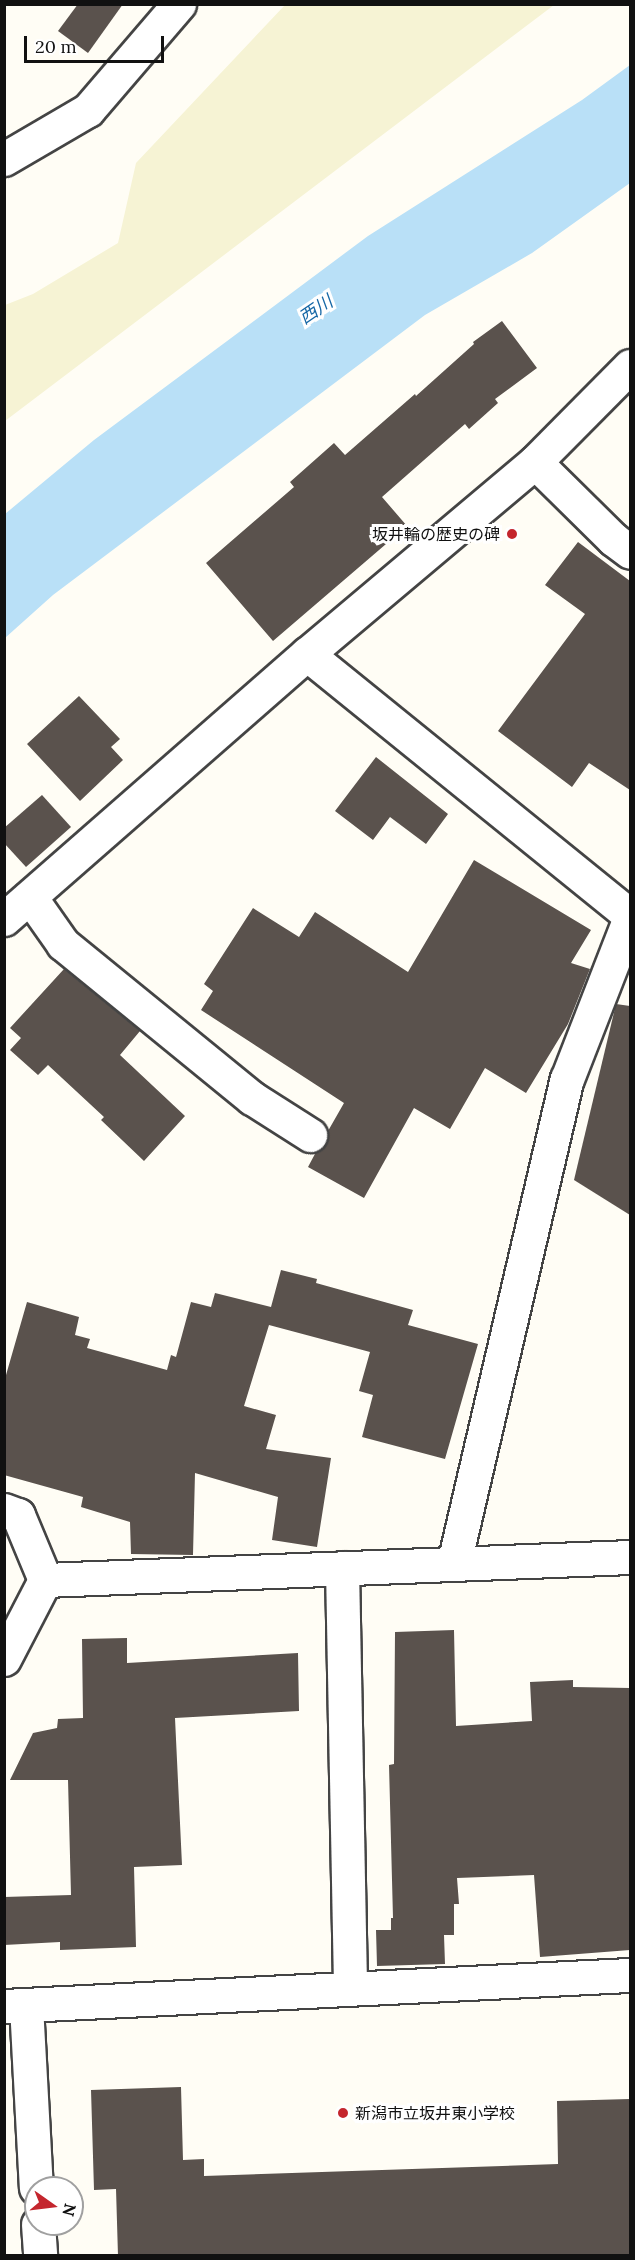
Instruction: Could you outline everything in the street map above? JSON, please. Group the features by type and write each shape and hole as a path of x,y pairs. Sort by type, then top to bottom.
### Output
{"street":[{"path":"4,159 88,110 179,4"},
{"path":"4,919 307,654 535,462 630,366"},
{"path":"535,462 613,539 630,552"},
{"path":"307,654 630,917 567,1079 454,1563"},
{"path":"30,897 63,944 252,1098 310,1135"},
{"path":"4,1510 18,1515 45,1580 4,1659"},
{"path":"45,1580 630,1557"},
{"path":"342,1568 350,1989"},
{"path":"35,2176 15,2006 630,1975"},
{"path":"39,2236 40,2256"}],"shaded area":[{"path":"285,5 554,5 5,421 5,305 33,294 118,243 136,163"}],"water":[{"name":"西川","path":"630,65 630,183 532,253 425,315 53,595 5,638 5,514 94,440 368,236 582,100"}],"building":[{"path":"78,4 123,4 88,53 58,31"},
{"path":"502,321 537,368 495,399 498,403 469,429 465,424 382,497 407,526 273,641 206,563 294,487 290,482 334,443 345,455 415,394 416,396 474,344 473,342"},
{"path":"578,542 630,581 630,790 589,763 572,787 498,731 585,614 545,585"},
{"path":"79,696 120,739 111,747 123,760 80,801 27,744"},
{"path":"376,757 448,814 426,844 390,817 373,840 335,811"},
{"path":"42,795 71,827 26,867 4,843 4,828"},
{"path":"474,860 591,930 571,963 590,969 568,1024 526,1093 485,1068 450,1129 414,1108 364,1198 308,1167 316,1152 326,1145 328,1131 344,1103 201,1010 213,991 204,984 253,908 299,937 315,912 408,972"},
{"path":"64,969 140,1031 120,1055 185,1116 144,1161 101,1120 104,1117 48,1065 38,1075 10,1050 21,1038 10,1028"},
{"path":"616,1004 630,1006 630,1215 574,1180"},
{"path":"281,1270 317,1279 316,1283 413,1310 408,1325 478,1344 445,1459 362,1437 373,1395 359,1391 370,1352 269,1325 244,1406 276,1415 266,1449 331,1458 317,1547 272,1540 278,1497 195,1473 193,1555 131,1554 130,1522 81,1507 83,1497 4,1475 4,1382 27,1302 79,1317 75,1335 90,1339 87,1348 167,1370 171,1355 176,1357 191,1302 211,1307 215,1293 271,1307"},
{"path":"454,1630 456,1726 532,1721 530,1682 573,1680 573,1687 630,1688 630,1950 540,1957 534,1875 457,1878 459,1904 454,1904 454,1935 444,1935 445,1964 377,1966 376,1930 391,1930 391,1918 393,1918 389,1765 394,1764 395,1632"},
{"path":"127,1638 127,1663 298,1653 299,1711 175,1718 182,1865 134,1867 136,1947 60,1950 60,1942 4,1945 4,1897 71,1895 68,1780 10,1780 33,1733 57,1728 58,1719 83,1718 82,1639"},
{"path":"181,2087 183,2160 204,2159 204,2176 558,2164 557,2101 630,2099 630,2256 118,2256 116,2189 94,2190 91,2090"}],"place":[{"name":"坂井輪の歴史の碑","path":"512,534"},
{"name":"新潟市立坂井東小学校","path":"343,2113"}]}
